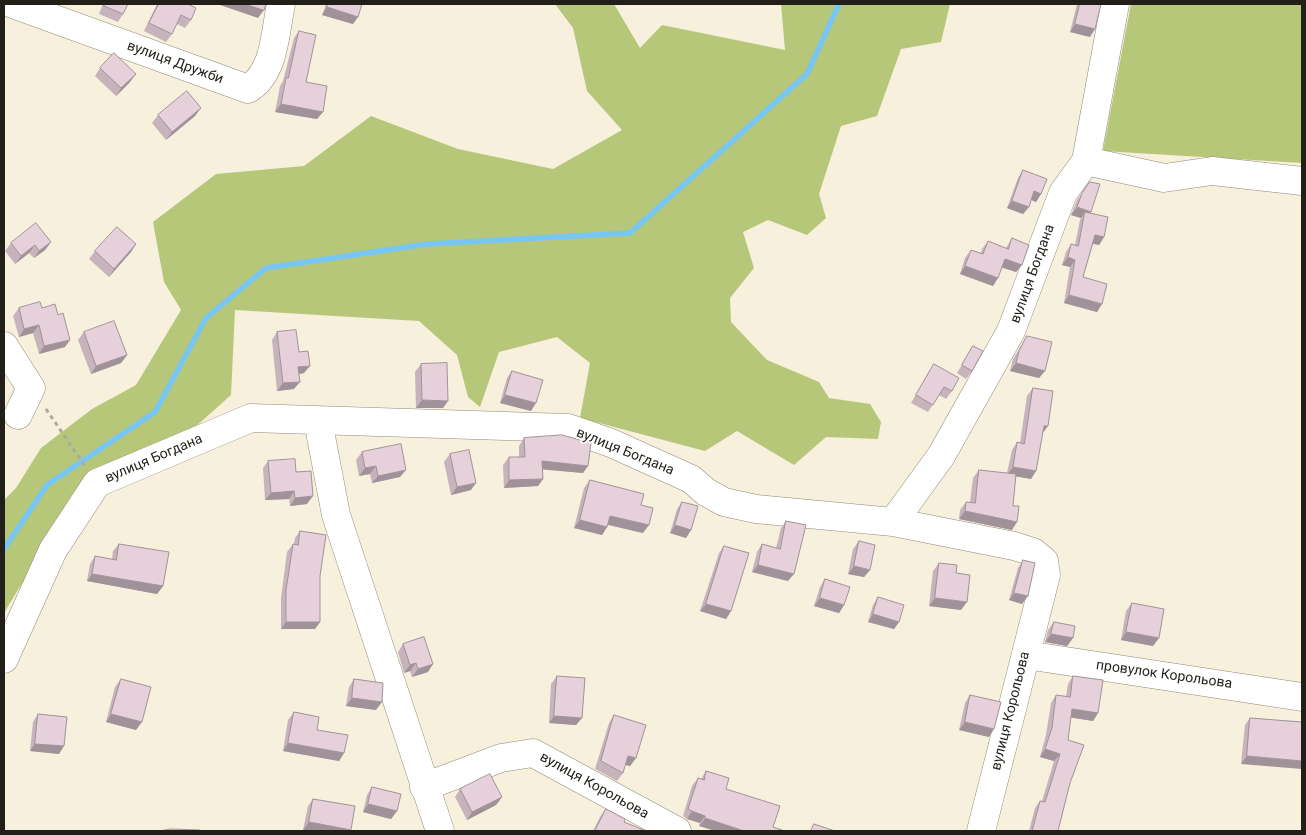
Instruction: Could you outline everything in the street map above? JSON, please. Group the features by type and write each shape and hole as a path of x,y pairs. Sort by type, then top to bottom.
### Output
{"street":[{"name":"вулиця Дружби","path":"13,4 248,89 258,83 270,60 281,4"},
{"name":"вулиця Богдана","path":"893,522 940,456 1011,331 1063,193 1086,161 1115,4"},
{"path":"1086,161 1164,178 1212,171 1302,181"},
{"path":"4,346 32,388 18,415"},
{"name":"вулиця Богдана","path":"4,659 53,550 97,483 251,418 568,428 611,443 690,479 706,492 724,502 756,509 893,522 1014,546 1033,552 1044,561 1046,575 1041,591"},
{"path":"318,421 336,514 440,831"},
{"name":"вулиця Корольова","path":"981,831 1041,591"},
{"name":"провулок Корольова","path":"1026,655 1302,697"},
{"name":"вулиця Корольова","path":"424,787 501,758 533,753 677,831"}],"path":[{"path":"32,388 97,483"}],"green space":[{"path":"555,4 614,4 640,48 662,25 785,50 781,4 950,4 941,42 901,49 877,116 841,126 819,194 826,218 807,235 768,220 743,232 754,268 730,298 731,322 767,360 819,382 829,398 870,404 881,422 878,439 826,437 794,465 737,431 705,451 580,418 590,363 557,337 499,352 480,407 468,397 457,355 419,321 235,310 231,395 193,429 81,486 4,613 4,500 16,488 41,448 92,409 136,385 181,310 164,282 153,222 216,174 304,166 371,116 458,149 553,169 622,130 587,91 573,28"},
{"path":"1131,4 1302,4 1302,163 1103,151"}],"building":[{"path":"105,4 128,4 123,14 104,6"},
{"path":"159,4 188,4 196,8 191,20 181,15 172,34 149,23"},
{"path":"245,4 266,4 264,10"},
{"path":"328,4 362,4 358,17 327,7"},
{"path":"1080,4 1101,4 1095,29 1075,24"},
{"path":"299,31 316,35 306,82 327,86 323,112 281,104"},
{"path":"114,53 136,74 121,88 100,68"},
{"path":"187,91 201,108 172,132 158,115"},
{"path":"1023,170 1047,179 1041,194 1034,191 1029,207 1012,201"},
{"path":"1090,182 1100,184 1091,212 1077,207 1082,193"},
{"path":"1085,212 1108,217 1104,237 1095,235 1083,277 1107,284 1102,304 1069,295 1075,260 1068,257 1071,244 1078,246"},
{"path":"36,223 51,242 39,251 35,245 21,256 11,243"},
{"path":"117,227 136,244 114,269 95,251"},
{"path":"1012,238 1029,245 1022,265 1005,259 998,278 965,266 971,250 983,254 988,241 1008,249"},
{"path":"40,302 42,308 55,304 58,315 63,313 70,340 44,346 39,325 24,329 19,308"},
{"path":"114,321 127,355 96,366 84,332"},
{"path":"296,330 299,352 308,351 310,366 298,367 300,382 283,383 277,332"},
{"path":"1027,336 1052,342 1045,371 1016,363 1019,351"},
{"path":"973,346 983,351 972,371 962,365"},
{"path":"447,363 448,401 422,400 421,364"},
{"path":"934,364 959,378 952,391 944,387 933,405 916,395"},
{"path":"512,371 543,380 536,403 505,395"},
{"path":"1033,388 1053,391 1048,426 1044,426 1036,471 1013,467 1017,442 1024,444"},
{"path":"562,435 591,443 588,466 542,461 543,479 509,480 509,457 525,457 524,438"},
{"path":"401,444 406,470 378,476 376,466 365,468 362,452"},
{"path":"469,450 476,483 457,487 450,454"},
{"path":"295,459 296,472 311,471 313,496 295,498 294,491 271,493 268,461"},
{"path":"979,470 1016,474 1013,506 1019,506 1017,522 965,511 966,502 975,503"},
{"path":"590,480 644,494 641,505 653,508 649,525 610,516 607,527 580,520"},
{"path":"682,502 698,506 691,530 675,525"},
{"path":"786,521 806,525 794,574 758,565 762,544 780,549"},
{"path":"300,531 326,535 320,576 320,622 286,622 286,590 293,544 298,545"},
{"path":"859,541 875,545 870,570 854,566"},
{"path":"119,544 169,552 163,586 92,574 95,556 116,560"},
{"path":"724,546 749,553 731,611 706,604"},
{"path":"1023,560 1035,563 1028,596 1014,593"},
{"path":"939,563 957,565 956,573 970,575 967,602 935,598"},
{"path":"825,579 850,587 844,605 820,598"},
{"path":"878,597 904,605 899,622 873,614"},
{"path":"1132,603 1164,609 1159,638 1126,632"},
{"path":"1054,622 1075,626 1073,638 1051,634"},
{"path":"424,637 433,664 418,669 416,663 410,665 403,644"},
{"path":"557,676 585,678 582,718 554,716"},
{"path":"1073,676 1103,680 1098,713 1072,709 1068,740 1084,745 1070,783 1058,831 1032,831 1040,801 1045,802 1060,754 1045,749 1052,728 1056,695 1070,697"},
{"path":"121,679 151,687 142,722 111,714"},
{"path":"354,679 383,683 382,702 352,698"},
{"path":"970,695 1001,702 994,729 965,722"},
{"path":"294,712 319,717 317,730 348,735 344,753 288,743"},
{"path":"38,714 67,717 64,746 35,744"},
{"path":"614,715 646,725 636,758 628,756 623,773 601,761"},
{"path":"1250,718 1302,722 1302,761 1247,756"},
{"path":"706,771 729,778 726,789 780,806 773,827 785,831 744,831 705,818 705,816 688,809 698,778 704,780"},
{"path":"490,774 502,797 472,812 460,789"},
{"path":"372,787 401,794 397,811 368,804"},
{"path":"313,799 355,806 351,830 309,822"},
{"path":"606,809 625,819 624,822 646,831 595,831"},
{"path":"814,824 835,831 811,831"},
{"path":"171,829 200,830 200,831 160,831"}],"waterway":[{"path":"4,549 47,485 155,412 206,318 266,268 427,244 630,233 807,74 839,4"}]}
